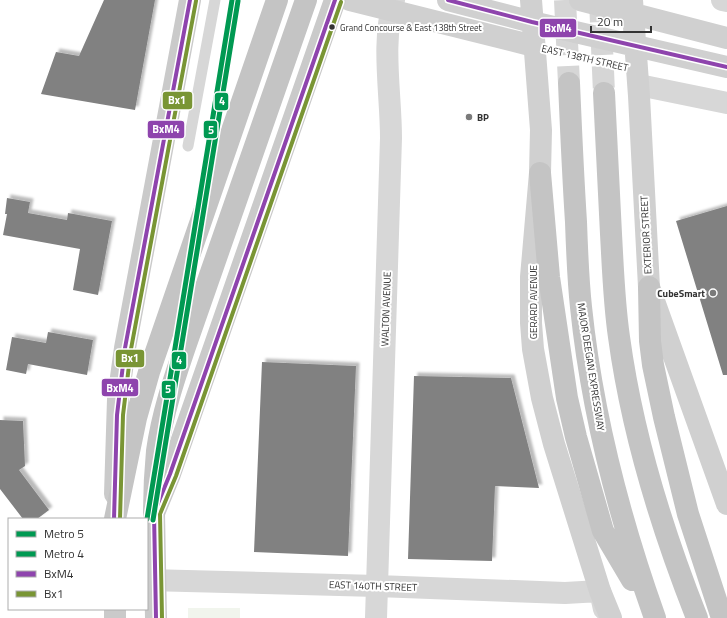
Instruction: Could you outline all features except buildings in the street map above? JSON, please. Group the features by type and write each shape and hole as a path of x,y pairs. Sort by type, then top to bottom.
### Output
{"highway":[{"path":"154,513 158,450 165,410 186,344 306,0"},
{"path":"114,518 136,418 149,372 274,9"},
{"name":"MAJOR DEEGAN EXPRESSWAY","path":"568,83 581,306 591,378 613,488 634,558 655,618"},
{"path":"604,93 615,299 627,385 643,456 672,552 697,618"},
{"path":"540,173 549,277 567,398 576,437 604,530 655,618"},
{"path":"649,287 650,341 653,365 664,418 688,514 722,618"}],"main road":[{"path":"114,518 117,415 125,348 190,0"},
{"path":"156,618 151,580 154,513 170,474 335,0"},
{"path":"350,0 392,5 534,46"},
{"path":"448,0 532,22 727,67"},
{"name":"GERARD AVENUE","path":"531,0 541,130 540,173 531,277 531,322 537,375 554,444 600,591"},
{"path":"580,0 633,7 727,38"},
{"name":"EXTERIOR STREET","path":"633,7 649,287 727,504"},
{"path":"600,591 611,618"}],"street":[{"path":"722,0 727,1"},
{"name":"WALTON AVENUE","path":"376,618 392,138 387,52 392,5"},
{"path":"638,77 727,103"},
{"name":"EAST 140TH STREET","path":"151,580 565,593 600,591"},
{"name":"GERARD AVENUE","path":"600,591 606,618"}],"lane":[{"path":"188,146 211,15 215,0"}],"path":[{"name":"EAST 138TH STREET","path":"534,46 612,66 638,77"}],"shaded area":[{"path":"188,608 240,608 240,618 188,618"}],"tunnel":[{"path":"565,0 569,83"},
{"path":"600,0 604,93"}],"metro line":[{"name":"5","path":"147,518 232,0"},
{"name":"4","path":"153,520 238,1"}],"transit line":[{"name":"BxM4","path":"114,518 117,415 125,348 190,0"},
{"name":"BxM4","path":"156,618 154,513 170,474 335,0"},
{"name":"BxM4","path":"448,0 532,22 727,67"},
{"name":"Bx1","path":"120,518 123,415 131,349 196,1"},
{"name":"Bx1","path":"162,618 160,514 176,476 341,2"}],"place":[{"name":"Grand Concourse & East 138th Street","path":"332,27"},
{"name":"BP","path":"469,117"},
{"name":"CubeSmart","path":"713,293"}]}
